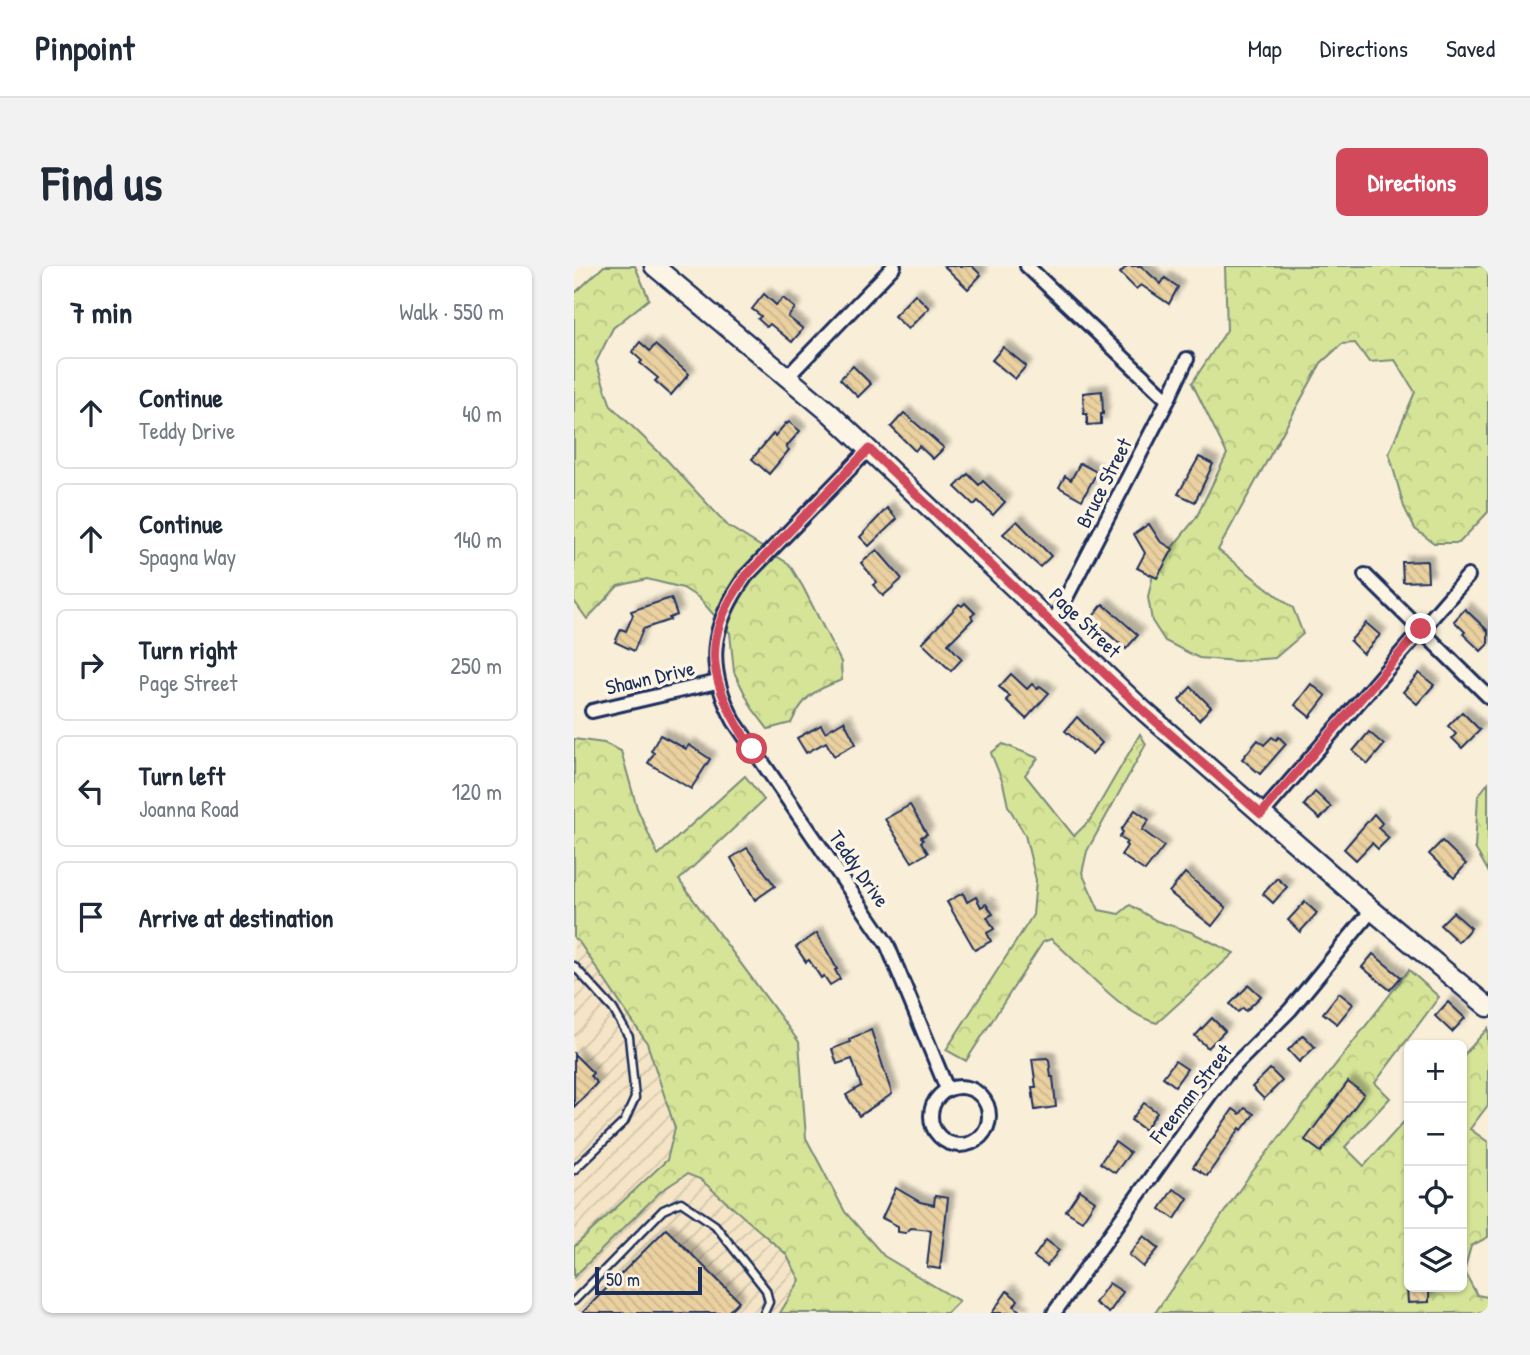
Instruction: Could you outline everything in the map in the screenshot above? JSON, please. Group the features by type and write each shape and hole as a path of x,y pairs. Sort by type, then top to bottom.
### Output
{"main road":[{"name":"Page Street","path":"654,266 788,376 869,449 1144,711 1488,1007"}],"street":[{"path":"788,376 894,266"},
{"path":"1027,266 1168,400"},
{"name":"Bruce Street","path":"1053,624 1168,400 1186,359"},
{"name":"Teddy Drive","path":"869,449 746,576 730,597 720,621 714,659 724,703 734,721 887,944 947,1089"},
{"path":"1365,575 1488,696"},
{"path":"1261,814 1468,576"},
{"name":"Shawn Drive","path":"592,711 718,682"},
{"name":"Freeman Street","path":"1054,1313 1211,1093 1248,1051 1290,1010 1373,910"},
{"path":"957,1086 976,1091 988,1107 989,1116 983,1133 968,1144 950,1144 942,1139 931,1122 933,1103 947,1089 957,1086"}],"lane":[{"path":"574,967 613,1009 629,1037 635,1098 624,1122 574,1170"},
{"path":"574,1301 663,1210 681,1202 715,1225 766,1290 769,1302 764,1313"}],"shaded area":[{"path":"574,875 826,1313 574,1313"}],"green space":[{"path":"604,266 635,266 649,299 613,328 596,362 611,406 666,459 728,526 789,564 841,662 842,680 824,687 805,700 791,723 768,729 752,708 734,672 730,633 699,598 683,588 647,579 618,586 587,619 574,601 574,294"},
{"path":"1225,266 1488,266 1488,512 1459,543 1434,543 1415,529 1404,507 1389,453 1415,392 1395,360 1369,362 1355,343 1342,344 1321,363 1218,550 1293,608 1303,634 1275,658 1237,661 1199,658 1165,641 1152,621 1148,597 1154,570 1196,518 1227,454 1192,383 1227,330"},
{"path":"1140,734 1146,744 1087,851 1082,873 1099,910 1119,914 1130,905 1157,921 1191,932 1234,953 1157,1023 1143,1018 1115,999 1051,939 1043,942 966,1061 946,1050 1033,915 1036,880 1025,835 1008,806 1003,783 991,753 1003,744 1038,758 1025,775 1074,836 1090,820"},
{"path":"574,739 604,743 621,751 637,808 658,855 745,776 764,800 679,880 799,1042 806,1138 845,1212 884,1256 959,1301 947,1313 780,1313 800,1280 786,1254 700,1179 687,1174 661,1191 574,1277 574,1247 667,1160 675,1128 647,1043 574,938"},
{"path":"1488,783 1488,871 1475,848 1478,796"},
{"path":"1409,970 1439,997 1407,1040 1404,1040 1404,1044 1375,1083 1390,1098 1345,1147 1364,1166 1404,1122 1404,1292 1467,1292 1467,1277 1477,1295 1488,1297 1488,1313 1155,1313 1249,1176"},
{"path":"1488,1028 1488,1105 1470,1129 1488,1142 1488,1237 1471,1246 1467,1260 1467,1051"}],"building":[{"path":"944,266 972,266 981,275 968,289"},
{"path":"1127,266 1141,266 1161,284 1165,278 1178,287 1169,304 1141,285 1136,289 1120,273"},
{"path":"764,294 776,305 783,298 795,308 788,317 803,329 792,342 770,324 767,327 758,319 761,316 752,309"},
{"path":"915,294 929,308 908,329 894,316"},
{"path":"640,342 650,351 655,345 689,374 671,395 655,381 658,378 640,363 642,361 632,352"},
{"path":"1003,347 1026,366 1015,379 992,360"},
{"path":"853,366 871,384 858,397 840,379"},
{"path":"1102,391 1101,424 1087,425 1083,393"},
{"path":"904,413 944,448 933,459 919,446 915,451 891,427"},
{"path":"789,422 800,431 786,447 789,450 769,474 752,459 773,434 775,436"},
{"path":"1199,457 1213,464 1195,502 1178,494"},
{"path":"1080,463 1097,472 1082,500 1059,487 1065,476 1071,480"},
{"path":"968,474 979,485 983,481 1005,502 993,515 978,501 974,505 955,487"},
{"path":"887,508 897,519 869,546 860,537"},
{"path":"1017,521 1051,556 1040,567 1003,534"},
{"path":"1149,524 1160,541 1173,549 1157,578 1137,568 1145,553 1134,534"},
{"path":"877,550 902,579 883,596 873,585 877,582 861,563"},
{"path":"1427,561 1428,581 1403,582 1402,562"},
{"path":"671,598 677,615 643,629 634,651 615,642 621,629 626,631 633,615 631,611"},
{"path":"965,603 975,613 971,616 973,619 948,644 962,659 951,671 922,643 959,604 962,606"},
{"path":"1103,604 1138,635 1126,649 1091,619"},
{"path":"1465,609 1488,631 1488,644 1481,651 1454,621"},
{"path":"1366,623 1380,635 1363,654 1350,641"},
{"path":"1419,673 1434,685 1417,704 1403,692"},
{"path":"1011,674 1027,689 1032,684 1049,693 1026,719 1006,700 1010,696 999,687"},
{"path":"1311,684 1326,696 1310,717 1295,705"},
{"path":"1191,687 1211,707 1199,720 1179,700"},
{"path":"1462,712 1480,730 1462,748 1452,738 1456,734 1448,726"},
{"path":"1077,717 1102,743 1092,754 1065,731"},
{"path":"844,721 856,744 834,756 826,742 806,753 797,738 821,725 825,732"},
{"path":"1369,732 1384,745 1368,764 1353,751"},
{"path":"660,735 686,749 689,745 710,759 691,789 648,763"},
{"path":"1272,737 1276,740 1279,737 1286,744 1260,774 1242,759 1258,740 1264,745"},
{"path":"1315,792 1331,807 1320,819 1304,805"},
{"path":"910,805 927,834 921,837 921,842 928,853 912,862 885,819"},
{"path":"1135,810 1149,820 1142,830 1164,846 1145,871 1121,855 1127,842 1119,837 1123,832 1121,830"},
{"path":"1374,814 1382,823 1378,828 1389,838 1378,849 1372,843 1356,860 1344,849"},
{"path":"1442,841 1466,864 1454,878 1429,854"},
{"path":"747,848 775,886 755,900 731,858"},
{"path":"1185,873 1226,908 1212,926 1169,892"},
{"path":"1277,878 1287,887 1273,903 1263,894"},
{"path":"963,893 967,902 976,897 981,907 986,904 993,914 987,917 994,929 987,933 991,941 975,950 947,902"},
{"path":"1305,902 1317,913 1300,932 1288,920"},
{"path":"1453,912 1471,928 1458,942 1440,925"},
{"path":"817,933 840,979 830,985 824,976 821,978 809,960 806,962 796,947"},
{"path":"1373,954 1401,977 1390,990 1362,967"},
{"path":"1249,985 1261,996 1246,1011 1243,1008 1238,1012 1230,1004"},
{"path":"1339,993 1353,1004 1337,1024 1323,1013"},
{"path":"1448,1002 1465,1018 1452,1032 1435,1016"},
{"path":"1212,1018 1225,1031 1208,1048 1195,1036"},
{"path":"871,1030 892,1094 859,1116 846,1095 861,1086 852,1059 837,1064 832,1049"},
{"path":"1303,1035 1315,1047 1299,1062 1288,1050"},
{"path":"574,1054 593,1073 590,1076 597,1083 574,1107"},
{"path":"1047,1058 1053,1077 1056,1107 1035,1110 1032,1087 1036,1087 1032,1059"},
{"path":"1175,1061 1187,1069 1175,1086 1163,1077"},
{"path":"1270,1069 1282,1081 1264,1099 1252,1087"},
{"path":"1348,1082 1364,1094 1321,1152 1305,1140"},
{"path":"1144,1103 1157,1112 1145,1130 1131,1120"},
{"path":"1245,1108 1254,1114 1242,1130 1240,1128 1207,1176 1193,1167 1233,1109 1240,1114"},
{"path":"1115,1142 1130,1153 1115,1173 1100,1163"},
{"path":"896,1188 920,1202 934,1205 935,1196 948,1198 940,1269 927,1267 931,1230 911,1228 905,1233 898,1232 898,1226 882,1218"},
{"path":"1173,1189 1188,1198 1175,1219 1160,1209"},
{"path":"1080,1190 1095,1201 1082,1221 1066,1211"},
{"path":"666,1229 739,1301 727,1313 582,1313"},
{"path":"1144,1236 1159,1248 1143,1267 1129,1255"},
{"path":"1046,1240 1059,1250 1047,1266 1034,1257"},
{"path":"1109,1283 1123,1292 1109,1313 1095,1303"},
{"path":"1007,1291 1018,1300 1014,1306 1022,1313 992,1313"},
{"path":"1407,1292 1429,1292 1429,1302 1408,1303"}],"route":[{"path":"752,749 724,703 718,682 714,659 720,621 730,597 746,576 869,449 1144,711 1261,814 1421,629"}]}
